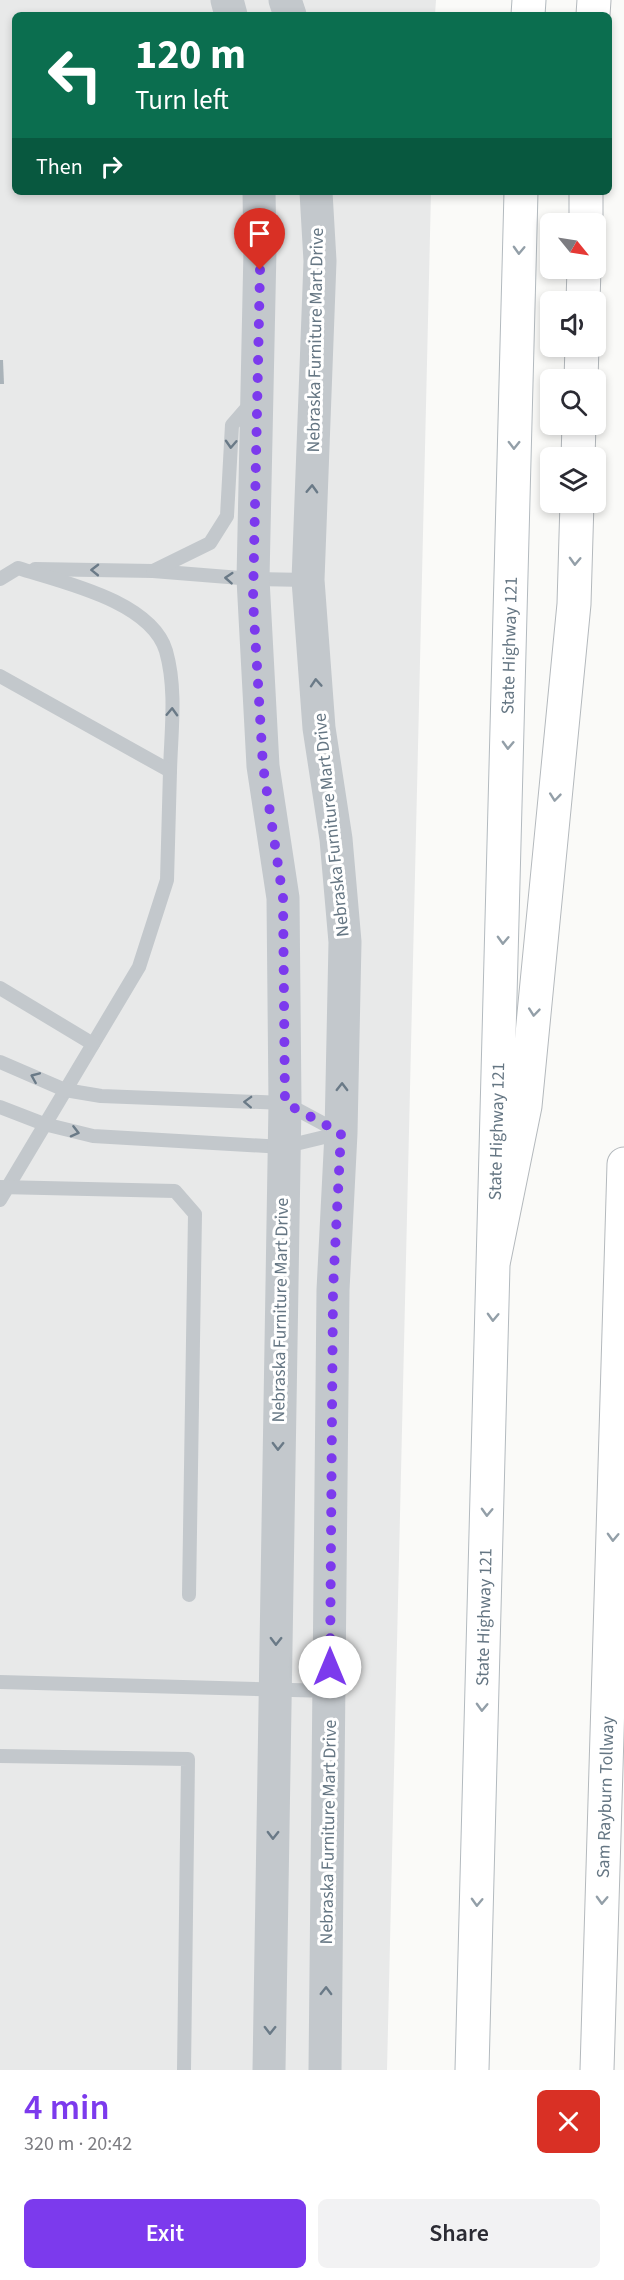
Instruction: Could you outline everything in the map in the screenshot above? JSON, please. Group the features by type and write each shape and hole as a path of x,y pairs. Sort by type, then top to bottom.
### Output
{"main road":[{"name":"State Highway 121","path":"472,2070 521,195"},
{"path":"585,213 586,195"},
{"path":"494,1259 525,1106 574,604 577,513"},
{"name":"Sam Rayburn Tollway","path":"597,2070 624,1164"}],"street":[{"name":"Nebraska Furniture Mart Drive","path":"259,195 253,579 263,766 283,898 285,1103 269,2070"},
{"name":"Nebraska Furniture Mart Drive","path":"316,195 320,261 308,580 319,728 336,839 345,942 341,1133 333,1290 325,2070"}],"lane":[{"path":"153,571 210,543 227,516 232,425 257,395"},
{"path":"0,568 153,571 253,579 308,580"},
{"path":"0,579 18,568 101,595 140,617 158,634 166,651 172,693 167,880 140,967 2,1191"},
{"path":"0,676 170,771"},
{"path":"0,988 93,1044"},
{"path":"0,1062 65,1090 101,1096 285,1103 341,1133"},
{"path":"0,1107 44,1124 93,1136 283,1147 341,1133"},
{"path":"2,1191 175,1191 195,1214 189,1595"},
{"path":"0,1682 330,1691"},
{"path":"0,1756 188,1760 184,2070"}],"shaded area":[{"path":"0,0 436,0 435,12 12,12 12,195 431,195 387,2070 0,2070"}],"building":[{"path":"0,360 3,360 4,384 0,384"}],"route":[{"path":"260,270 253,600 263,766 283,898 285,1103 341,1133 333,1290 330,1667"}]}
